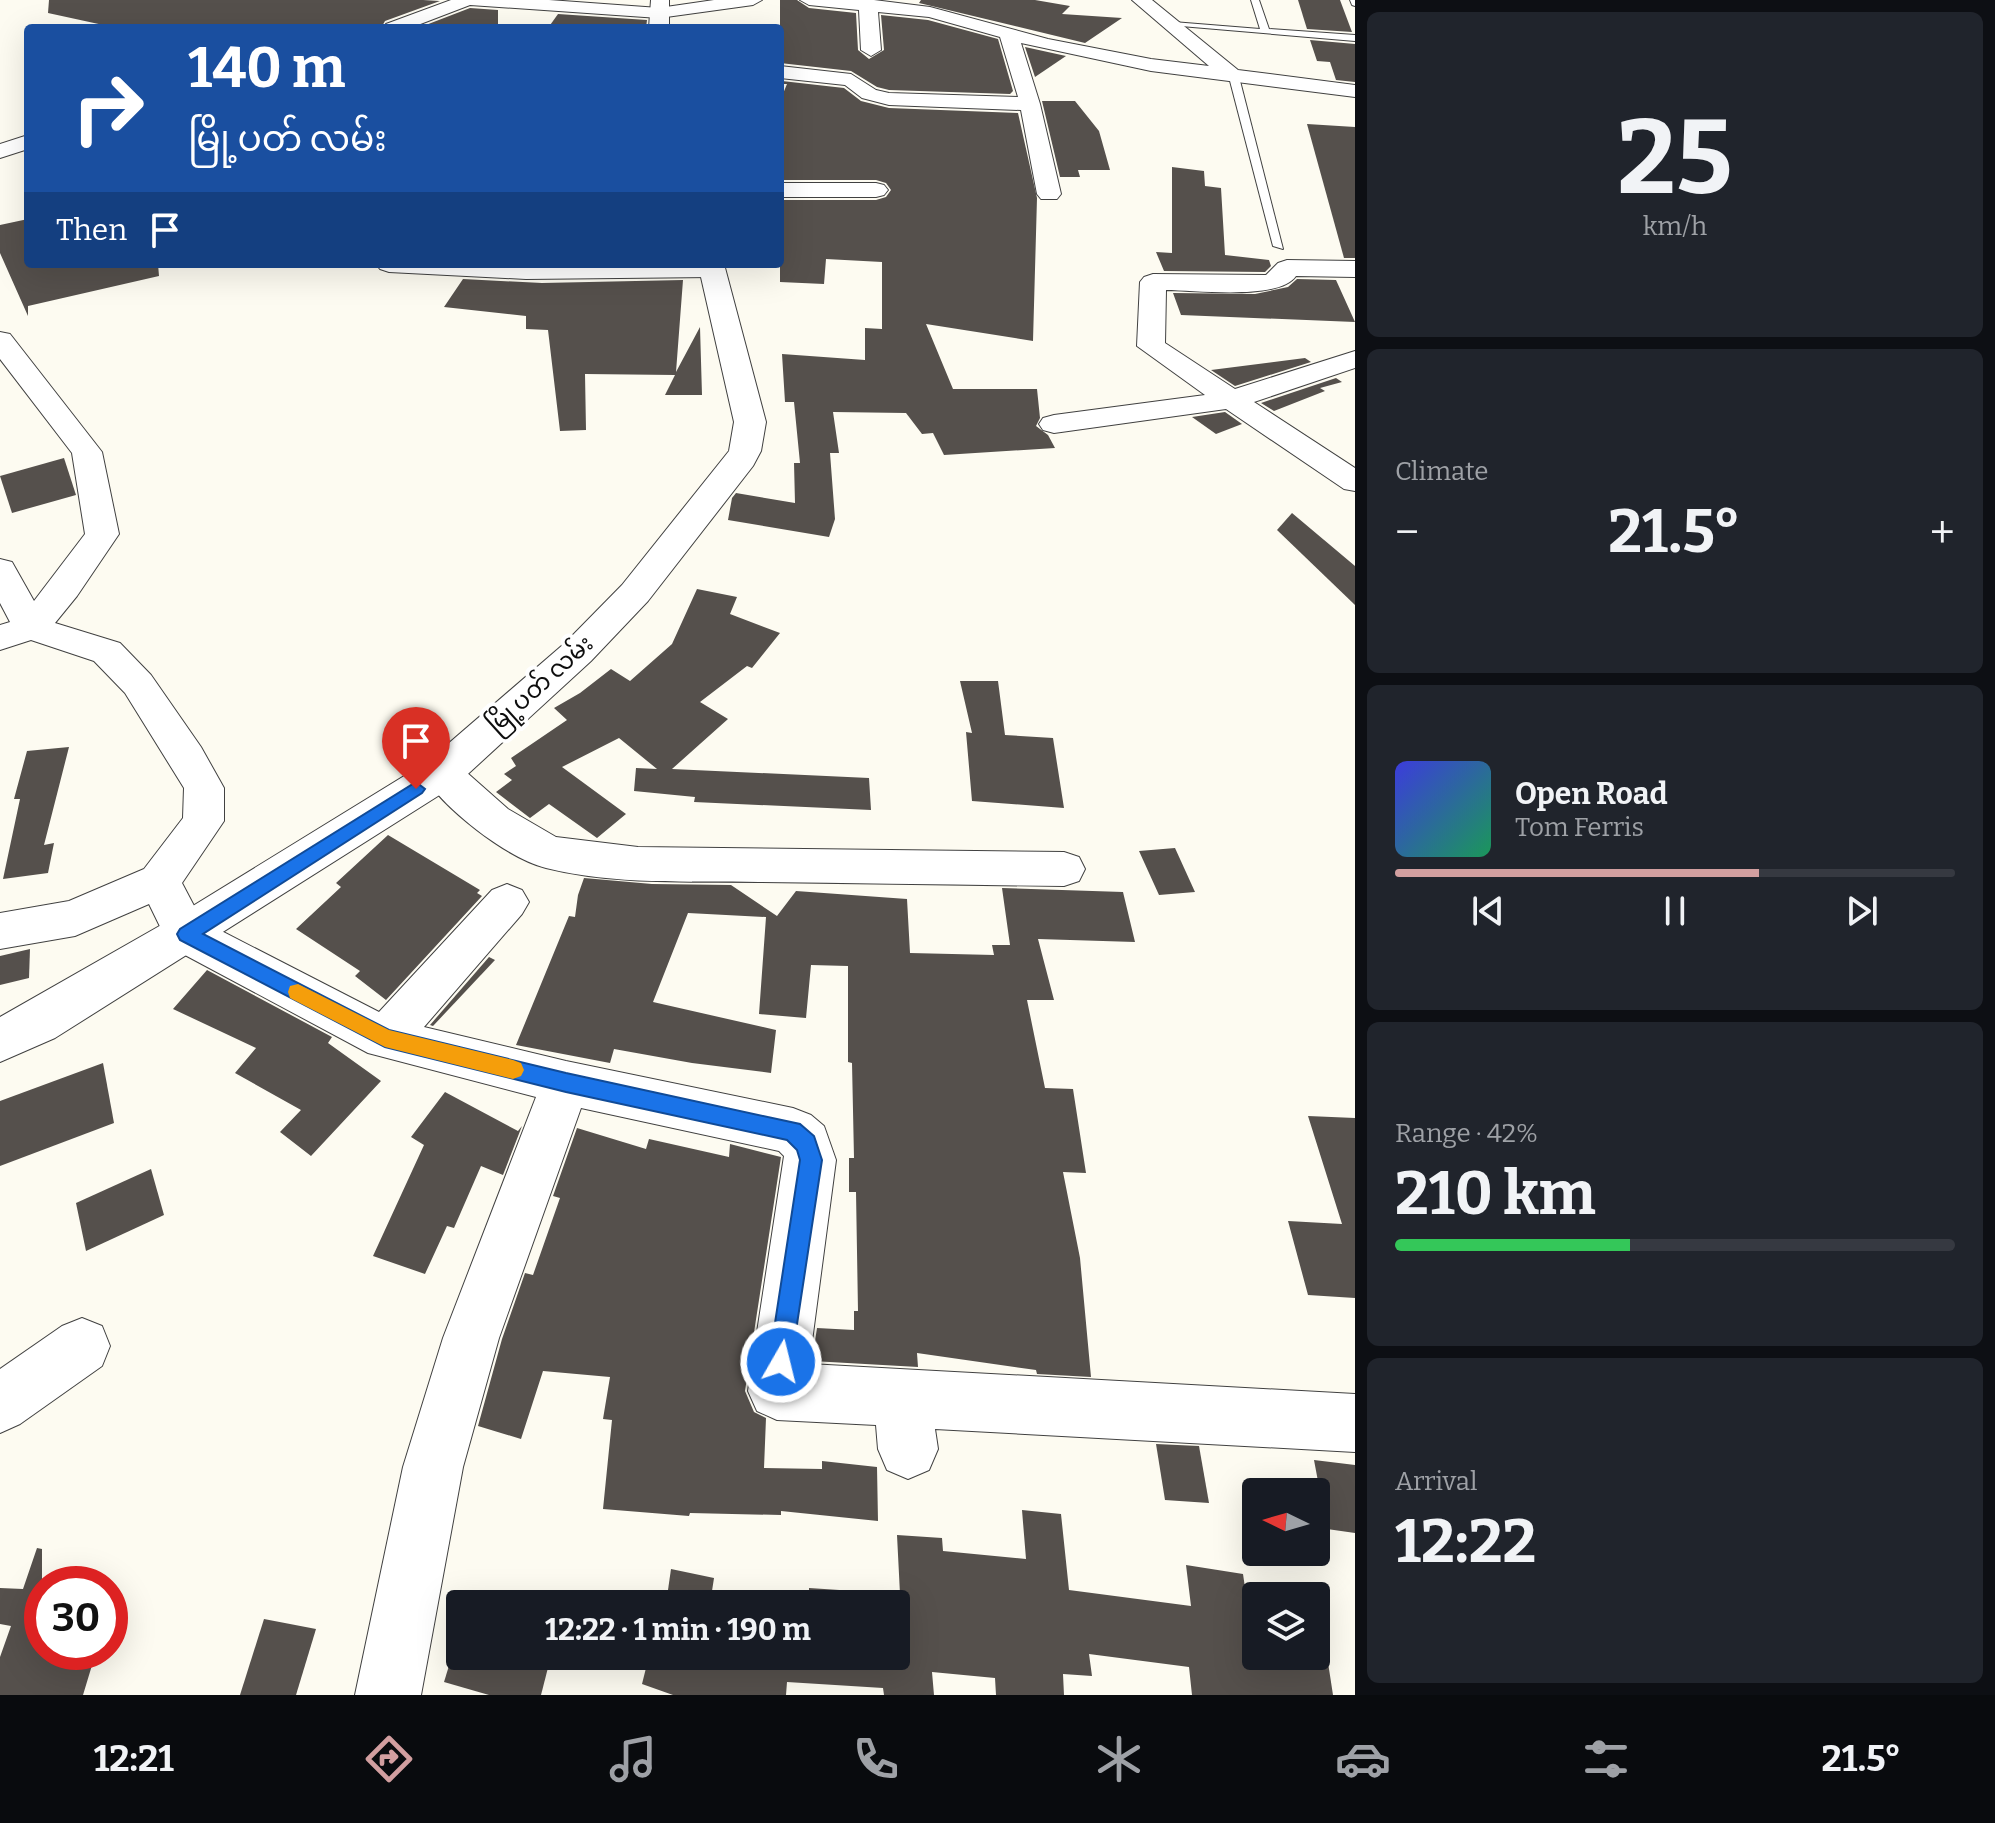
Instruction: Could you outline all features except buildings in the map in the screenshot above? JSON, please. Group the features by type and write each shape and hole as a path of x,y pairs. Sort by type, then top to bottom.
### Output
{"street":[{"path":"404,24 470,0 659,14 753,0"},
{"path":"809,0 880,3 978,17 1009,35 1151,65 1355,91"},
{"path":"1141,0 1234,77"},
{"path":"871,50 880,3"},
{"path":"1009,35 1030,104 1049,194"},
{"path":"784,72 851,80 869,94 889,99 1030,104"},
{"path":"0,151 24,143"},
{"path":"784,190 876,190"},
{"path":"467,268 526,271 638,268"},
{"name":"မြို့ပတ် လမ်း","path":"0,1040 38,1023 186,934 442,773 578,652 635,593 741,459 750,435 750,422 712,268"},
{"path":"1355,269 1287,268 1283,276 1271,283 1153,282 1151,346 1355,482"},
{"path":"0,340 87,452 102,534 65,588 16,633"},
{"path":"1054,424 1230,400 1351,365"},
{"path":"0,570 16,633"},
{"path":"0,931 75,918 159,881 203,821 204,788 187,757 138,684 107,652 16,633"},
{"path":"442,773 493,820 548,852 638,864 1064,869"},
{"path":"159,881 186,934 385,1038 566,1083 793,1131 806,1143 811,1160 777,1391 905,1424 1355,1423"},
{"path":"385,1038 507,902"},
{"path":"388,1695 433,1467 471,1338 566,1083"},
{"path":"0,1404 82,1346"}],"lane":[{"path":"1255,0 1266,32"},
{"path":"1173,25 1355,38"},
{"path":"1234,77 1279,246"}],"slow traffic":[{"path":"298,992 385,1038 513,1070"}],"route":[{"path":"416,789 186,934 385,1038 566,1083 793,1131 806,1143 811,1160 781,1362"}]}
